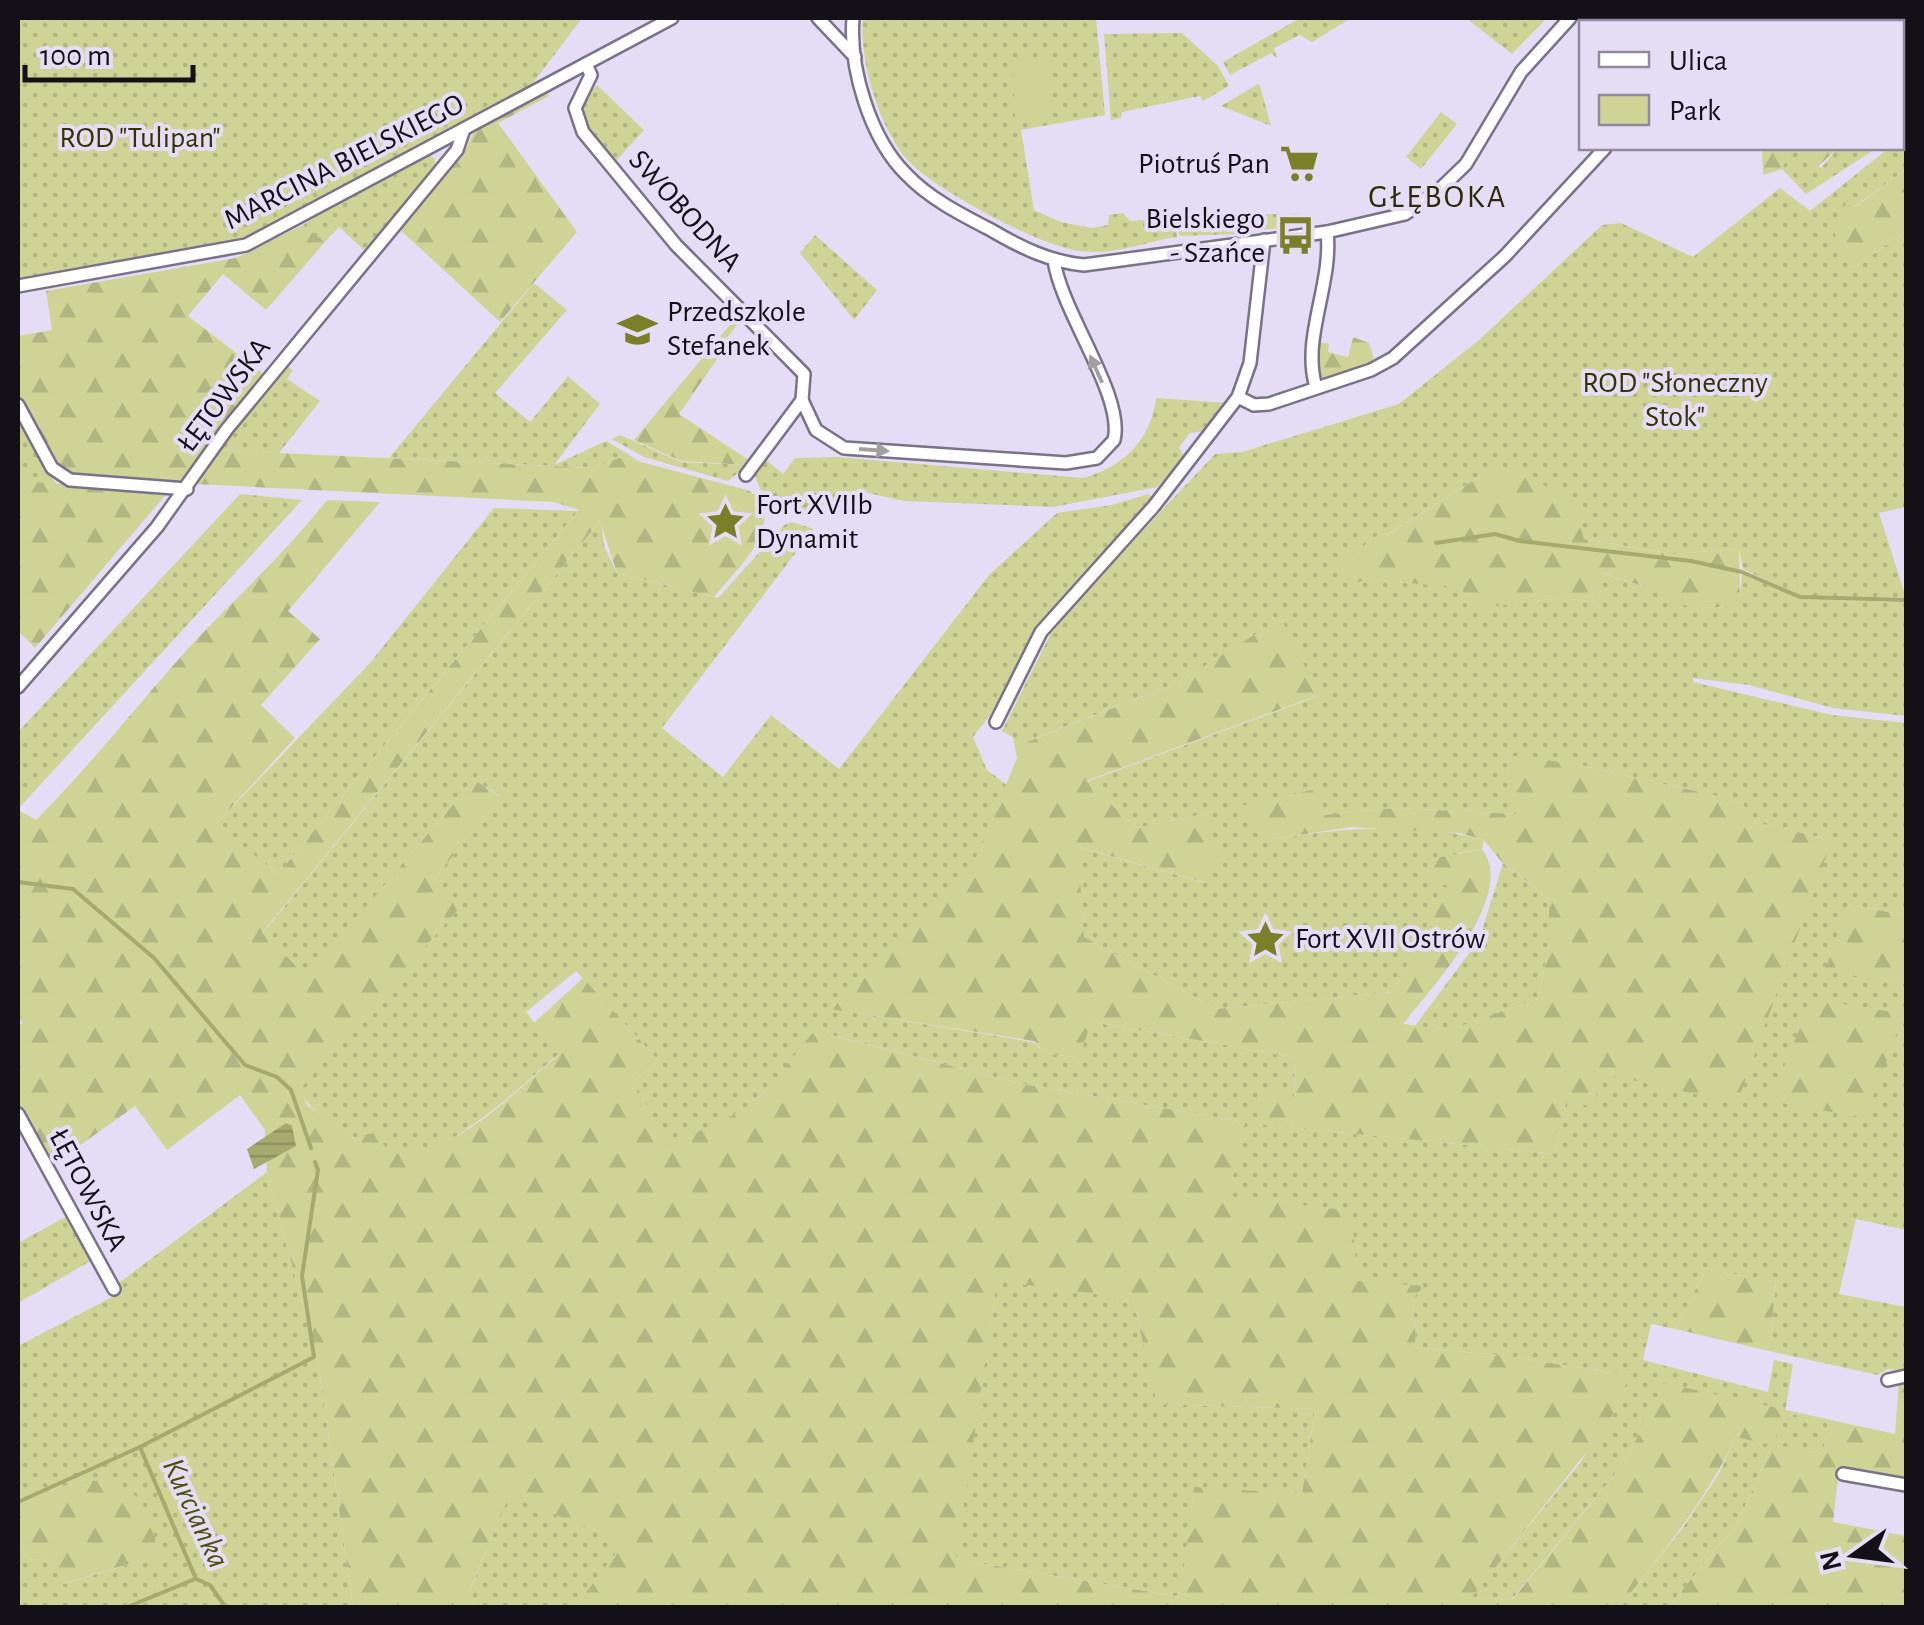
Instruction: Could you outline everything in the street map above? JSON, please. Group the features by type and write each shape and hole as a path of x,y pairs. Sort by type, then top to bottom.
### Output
{"street":[{"name":"MARCINA BIELSKIEGO","path":"18,286 246,245 672,18"},
{"path":"818,18 854,57"},
{"path":"829,30 853,19 854,57 870,113 906,174 960,214 1054,260 1098,264 1385,222 1438,192 1480,148 1533,56 1570,18"},
{"name":"SWOBODNA","path":"586,64 592,75 576,108 583,132 676,245 800,368 805,382 802,400"},
{"name":"ŁĘTOWSKA","path":"18,687 186,489 226,428 457,150 464,129"},
{"path":"1238,397 1254,406 1268,404 1371,370 1393,358 1505,256 1602,150"},
{"path":"1316,387 1310,370 1328,278 1327,232"},
{"path":"996,722 1042,632 1154,506 1238,397 1250,363 1264,240"},
{"path":"746,475 802,400 816,430 844,448 1089,462 1114,440 1115,414 1060,289 1054,260"},
{"path":"18,405 46,459 70,480 186,489"},
{"name":"ŁĘTOWSKA","path":"18,1114 114,1289"},
{"path":"1888,1380 1906,1376"},
{"path":"1843,1474 1906,1485"}],"green space":[{"name":"ROD \"Tulipan\"","path":"18,18 582,18 530,87 288,219 241,240 205,249 18,283"},
{"path":"863,18 1096,18 1105,115 1021,130 1034,210 1061,222 1091,228 1108,225 1109,215 1123,213 1130,221 1160,219 1176,230 1177,237 1116,250 1092,252 1061,247 1013,227 936,183 904,156 886,126 867,71"},
{"path":"1300,18 1351,18 1312,42 1300,35 1274,48 1277,58 1271,53 1230,75 1223,62"},
{"path":"1466,18 1547,18 1512,54"},
{"path":"1182,33 1218,66 1229,86 1203,101 1200,96 1122,112 1121,118 1111,120 1104,34"},
{"path":"1048,59 1049,120 1015,120 1013,60"},
{"path":"597,85 644,130 616,161 583,120 582,102"},
{"path":"1260,86 1271,126 1221,106"},
{"path":"546,91 549,96 498,123 577,232 500,322 397,227 463,156 474,131"},
{"path":"1441,112 1457,124 1421,169 1406,157"},
{"name":"ROD \"Słoneczny Stok\"","path":"1906,134 1906,169 1854,207 1850,201 1853,268 1906,231 1906,507 1879,513 1906,598 1800,596 1743,569 1739,549 1673,554 1584,539 1482,475 1340,564 1365,580 1462,586 1468,609 1558,598 1599,602 1601,573 1668,594 1665,600 1700,608 1739,605 1742,574 1801,599 1906,602 1906,716 1833,708 1749,685 1693,678 1693,682 1832,715 1906,723 1906,915 1848,905 1826,970 1906,984 1906,1230 1856,1219 1839,1294 1906,1307 1906,1372 1888,1369 1878,1375 1769,1351 1776,1282 1706,1269 1675,1329 1651,1324 1643,1360 1768,1392 1774,1360 1793,1364 1785,1412 1828,1421 1823,1454 1772,1445 1737,1524 1668,1607 1619,1607 1682,1529 1718,1475 1736,1437 1784,1412 1664,1384 1625,1462 1511,1600 1471,1597 1580,1463 1630,1376 1501,1355 1416,1348 1413,1298 1358,1282 1268,1203 1228,1196 1245,1122 1022,1084 831,1035 741,1112 668,1147 634,1081 659,1061 576,971 526,1012 559,1054 488,1114 447,1141 410,1154 384,1150 344,1131 318,1113 303,1096 299,1089 461,906 435,879 499,795 474,780 307,977 262,934 601,520 604,546 617,573 718,598 784,525 792,522 814,529 662,728 723,777 771,715 839,769 989,575 1057,513 1112,505 1148,494 1154,498 1030,641 991,714 973,737 987,770 1023,797 1008,827 856,1013 1033,1042 1046,1053 1077,1058 1092,1022 1295,1057 1294,1098 1262,1091 1257,1124 1555,1154 1566,1102 1831,840 1745,820 1744,804 1726,798 1575,764 1506,756 1517,814 1394,808 1323,815 1315,790 1274,839 1353,829 1405,828 1484,840 1482,849 1458,853 1449,884 1393,992 1216,1009 1084,937 1077,847 1206,883 1208,813 1136,828 1086,782 1318,696 1281,619 1179,682 1023,743 1002,731 1056,623 1215,454 1242,452 1399,404 1479,340 1602,225 1621,223 1693,257 1780,188 1810,211 1886,150 1904,150"},
{"path":"1762,150 1836,150 1814,170 1799,152 1789,152 1782,169 1763,175"},
{"path":"1836,150 1874,150 1806,194 1782,169 1789,152 1798,152 1821,168"},
{"path":"429,155 435,159 435,168 364,250 339,227 325,242 303,225 346,197"},
{"path":"1906,169 1906,231 1853,268 1840,251 1832,224 1849,200 1855,207"},
{"path":"1301,213 1299,225 1236,234 1181,236 1165,218"},
{"path":"303,225 325,242 266,310 223,274 188,316 264,374 180,486 69,476 55,463 18,396 18,336 52,330 46,291 236,258"},
{"path":"815,235 877,290 854,320 800,253"},
{"path":"534,283 567,310 495,393 530,422 568,376 600,404 554,465 606,441 639,461 622,457 593,468 389,458"},
{"path":"738,315 742,319 726,339 729,342 679,414 750,461 747,465 681,461 634,440"},
{"path":"1353,337 1369,343 1375,363 1330,379 1320,377 1315,364 1319,342 1329,344 1328,352 1348,357"},
{"path":"284,364 293,370 287,379 320,401 279,453 217,450"},
{"path":"1156,398 1228,403 1206,431 1190,433 1179,447 1185,458 1157,487 1053,507 904,501 864,492 838,497 802,515 760,489 754,473 766,460 783,474 795,458 837,457 1083,478 1111,467 1133,449 1148,426"},
{"path":"18,414 57,486 18,481"},
{"path":"620,435 681,462 747,465 728,481 644,457 612,439"},
{"path":"217,450 593,468 622,457 747,490 763,499 765,514 758,540 714,597 617,573 600,521 262,933 307,976 474,780 499,796 435,879 462,905 300,1089 307,1105 355,1138 376,1132 387,1150 412,1150 436,1145 480,1121 559,1055 534,1023 583,978 659,1061 634,1081 668,1146 741,1111 765,1092 814,1031 1022,1084 1245,1122 1229,1196 1351,1211 1358,1281 1424,1286 1413,1298 1416,1348 1501,1355 1630,1376 1607,1426 1472,1597 1512,1600 1625,1462 1664,1383 1895,1434 1899,1380 1906,1381 1906,1481 1839,1468 1833,1522 1906,1536 1904,1607 1668,1607 1737,1524 1772,1445 1736,1437 1697,1504 1619,1607 575,1607 624,1542 509,1496 471,1587 474,1607 353,1607 318,1362 267,1172 265,1130 240,1095 167,1150 135,1106 51,1166 18,1108 18,1027 22,1023 18,1017 18,810 36,820 327,500 380,502 288,611 320,639 261,705 295,738 216,824 278,874 579,510 554,502 196,484","holes":["997,1281 1133,1299 1157,1404 1315,1409 1302,1494 1194,1487 1180,1597 956,1559","1785,1413 1828,1421 1823,1454 1773,1444"]},
{"path":"1515,467 1574,504 1584,539 1673,554 1739,549 1740,606 1700,608 1665,601 1667,594 1602,573 1599,602 1558,598 1468,610 1462,587 1365,580 1352,584 1340,564 1385,529 1387,535 1482,475"},
{"path":"18,481 169,491 35,648 18,631"},
{"path":"240,494 302,500 18,809 18,732"},
{"path":"494,508 578,511 278,874 215,825 370,663"},
{"path":"1281,618 1319,695 1086,781 1136,828 1208,813 1218,858 1207,883 1078,847 1084,937 1216,1009 1393,992 1448,885 1429,885 1429,866 1436,858 1482,849 1490,868 1489,891 1480,915 1450,965 1403,1024 1449,1030 1538,999 1549,945 1549,899 1501,861 1484,840 1458,833 1351,827 1274,839 1236,807 1316,789 1324,815 1394,808 1516,814 1506,755 1575,764 1726,798 1744,804 1746,820 1832,840 1737,1103 1599,1073 1595,1107 1566,1102 1555,1154 1256,1124 1262,1090 1294,1097 1295,1057 1092,1022 1078,1058 1045,1053 1034,1041 830,1009 919,928 973,864 1017,758 1013,737 1024,743 1179,682"},
{"path":"1503,863 1549,899 1549,945 1538,999 1450,1030 1415,1026 1479,940"},
{"path":"1847,905 1906,915 1906,984 1825,971"},
{"path":"1812,999 1904,1014 1865,1118 1770,1101"},
{"path":"267,1172 318,1362 353,1607 18,1607 18,1545 28,1560 48,1558 64,1584 140,1561 161,1567 83,1480 18,1502 18,1346 120,1293 116,1285"},
{"path":"69,1215 94,1259 18,1303 18,1243"},
{"path":"1706,1269 1776,1282 1769,1351 1675,1329"},
{"path":"997,1280 1133,1299 1158,1404 1315,1409 1302,1494 1194,1488 1181,1597 955,1559"},
{"path":"83,1480 105,1482 134,1494 148,1516 161,1568 139,1561 63,1584 48,1558 28,1560 18,1545 18,1502"},
{"path":"509,1495 625,1542 575,1607 474,1607 471,1588"}],"shaded area":[{"path":"286,1123 292,1126 296,1146 254,1169 247,1149"}],"waterway":[{"path":"1436,543 1495,534 1520,541 1691,561 1742,572 1800,597 1906,600"},
{"path":"18,882 73,889 154,958 245,1065 277,1077 291,1090 311,1148"},
{"path":"140,1447 314,1357 302,1276 318,1170 315,1162"},
{"name":"Kurcianka","path":"18,1502 140,1447 196,1579 210,1585 226,1608"},
{"path":"125,1608 195,1579"}],"place":[{"name":"Piotruś Pan","path":"1300,164"},
{"name":"Bielskiego - Szańce","path":"1295,236"},
{"name":"Przedszkole Stefanek","path":"637,329"},
{"name":"Fort XVIIb Dynamit","path":"726,522"},
{"name":"Fort XVII Ostrów","path":"1265,939"}],"district":[{"name":"GŁĘBOKA","path":"1438,197"}]}
